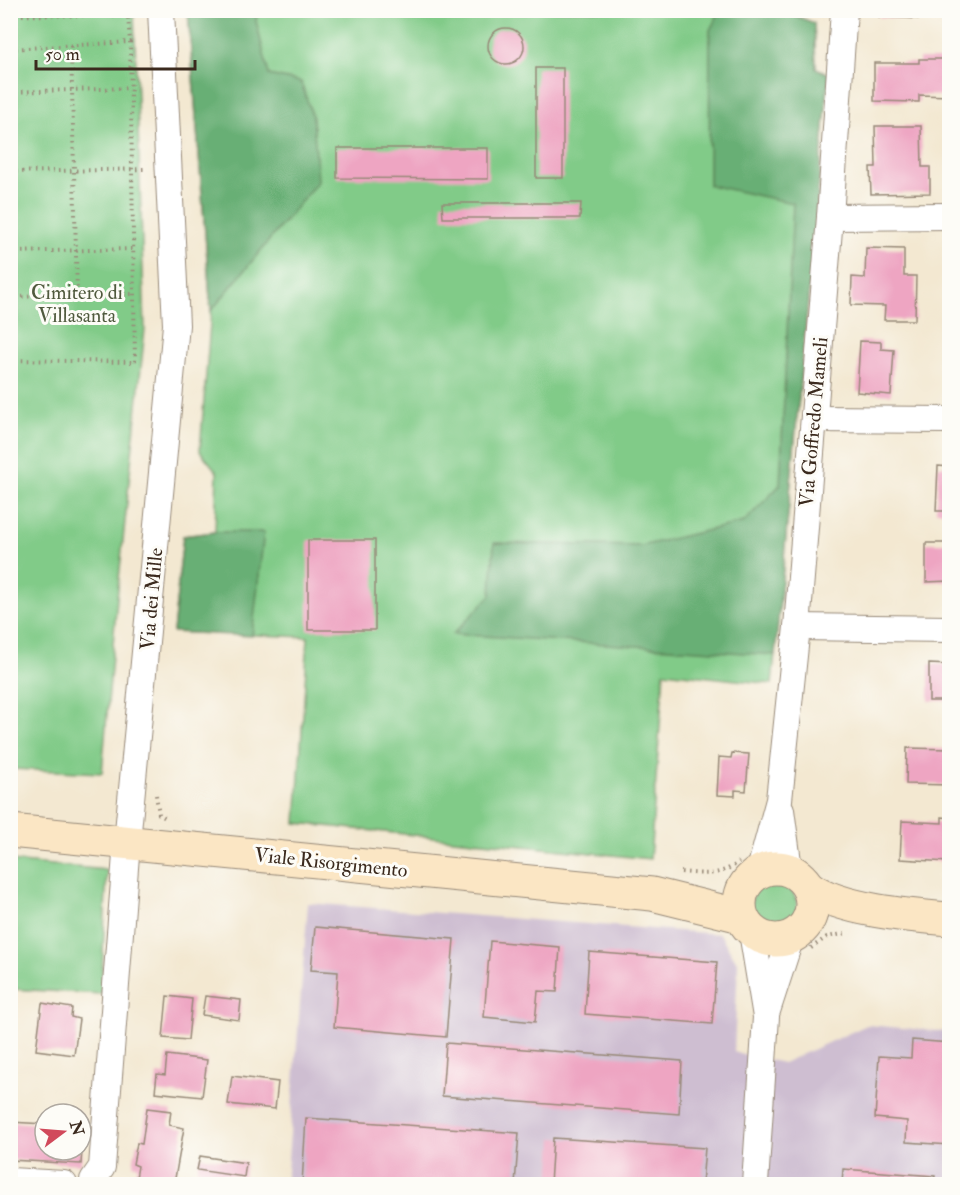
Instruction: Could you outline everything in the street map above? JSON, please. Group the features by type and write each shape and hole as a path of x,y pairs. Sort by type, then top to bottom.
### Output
{"street":[{"name":"Via dei Mille","path":"89,1183 102,1167 127,842 176,325 161,10"},
{"name":"Via Goffredo Mameli","path":"769,873 797,627 844,10"},
{"path":"830,217 950,216"},
{"path":"814,419 950,420"},
{"path":"797,627 950,629"},
{"name":"Viale Risorgimento","path":"10,831 652,894 711,891 769,873"},
{"path":"769,873 821,896 910,916 950,919"},
{"path":"754,1185 766,1017 739,898 769,873"},
{"path":"766,1017 813,907 769,873"},
{"name":"Viale Risorgimento","path":"652,894 746,924"},
{"path":"746,924 769,940 799,940 836,923 910,916"},
{"path":"10,1181 64,1185"}],"path":[{"path":"10,15 128,16 135,362 10,360"},
{"path":"10,49 129,42"},
{"path":"71,46 77,295"},
{"path":"10,92 130,88"},
{"path":"10,172 168,168"},
{"path":"10,252 133,249"},
{"path":"10,297 134,294"},
{"path":"134,786 155,789 159,814 172,823"},
{"path":"676,871 707,874 728,871 769,873"},
{"path":"799,940 849,933"}],"shaded area":[{"path":"308,903 720,934 738,964 734,1052 783,1063 867,1025 949,1032 949,1184 286,1184"}],"green space":[{"name":"Cimitero di Villasanta","path":"11,10 134,11 145,329 117,598 102,773 11,769"},
{"path":"782,10 814,23 816,68 829,74 772,684 664,672 650,859 296,823 308,637 173,632 183,536 215,532 217,472 200,451 211,311 188,11"},
{"path":"188,11 258,11 256,21 269,75 301,82 313,118 318,181 211,311"},
{"path":"720,11 782,11 814,23 816,68 829,74 775,655 453,634 491,595 494,543 641,546 744,522 780,485 793,203 709,185 710,30"},
{"path":"215,532 264,532 252,636 173,632 183,536"},
{"path":"10,861 107,870 101,994 11,989"},
{"path":"779,883 791,889 796,897 796,915 791,923 783,928 769,929 761,926 754,919 751,901 754,893 761,886"}],"building":[{"path":"879,10 924,10 924,19 879,17"},
{"path":"506,28 519,33 524,46 519,59 506,64 493,59 488,46 493,33"},
{"path":"919,59 950,59 950,96 919,95 919,102 874,101 874,63 919,63"},
{"path":"536,68 563,68 563,178 536,178"},
{"path":"875,126 921,126 922,167 930,167 930,193 871,194 870,167 876,167"},
{"path":"337,148 488,148 488,179 337,178"},
{"path":"442,203 581,203 580,218 443,218"},
{"path":"866,248 904,249 904,276 916,276 915,320 884,320 885,306 851,305 852,277 865,278"},
{"path":"944,285 950,285 950,303 944,302"},
{"path":"860,341 881,342 881,349 894,350 891,395 857,392"},
{"path":"938,466 950,467 950,511 936,511"},
{"path":"308,540 375,540 375,630 308,630"},
{"path":"926,543 950,543 950,581 926,582"},
{"path":"929,664 950,665 950,701 929,701"},
{"path":"907,748 950,749 950,785 906,784"},
{"path":"732,753 749,754 746,791 735,790 735,796 717,795 719,757 731,758"},
{"path":"942,817 950,818 948,862 900,859 902,821 942,823"},
{"path":"315,927 454,939 446,1037 334,1027 338,972 311,970"},
{"path":"490,941 560,947 557,992 538,991 535,1022 484,1017"},
{"path":"589,952 717,962 712,1024 585,1014"},
{"path":"167,996 192,999 188,1040 163,1038"},
{"path":"205,996 241,1000 239,1020 202,1015"},
{"path":"42,1003 72,1008 71,1017 79,1019 74,1055 36,1050"},
{"path":"912,1040 950,1043 950,1145 906,1142 907,1121 875,1118 879,1056 911,1058"},
{"path":"446,1043 682,1061 679,1114 442,1096"},
{"path":"167,1055 207,1060 202,1097 155,1092 157,1074 165,1075"},
{"path":"232,1076 278,1082 275,1109 228,1104"},
{"path":"147,1108 171,1111 169,1125 184,1128 174,1184 135,1184 138,1166 133,1164 137,1143 142,1144"},
{"path":"306,1118 519,1133 515,1184 302,1184"},
{"path":"10,1122 33,1123 33,1161 10,1160"},
{"path":"553,1138 705,1148 702,1184 550,1184"},
{"path":"200,1156 246,1163 244,1177 197,1170"},
{"path":"46,1162 81,1162 81,1164"},
{"path":"843,1169 935,1176 934,1184 842,1184"}]}
